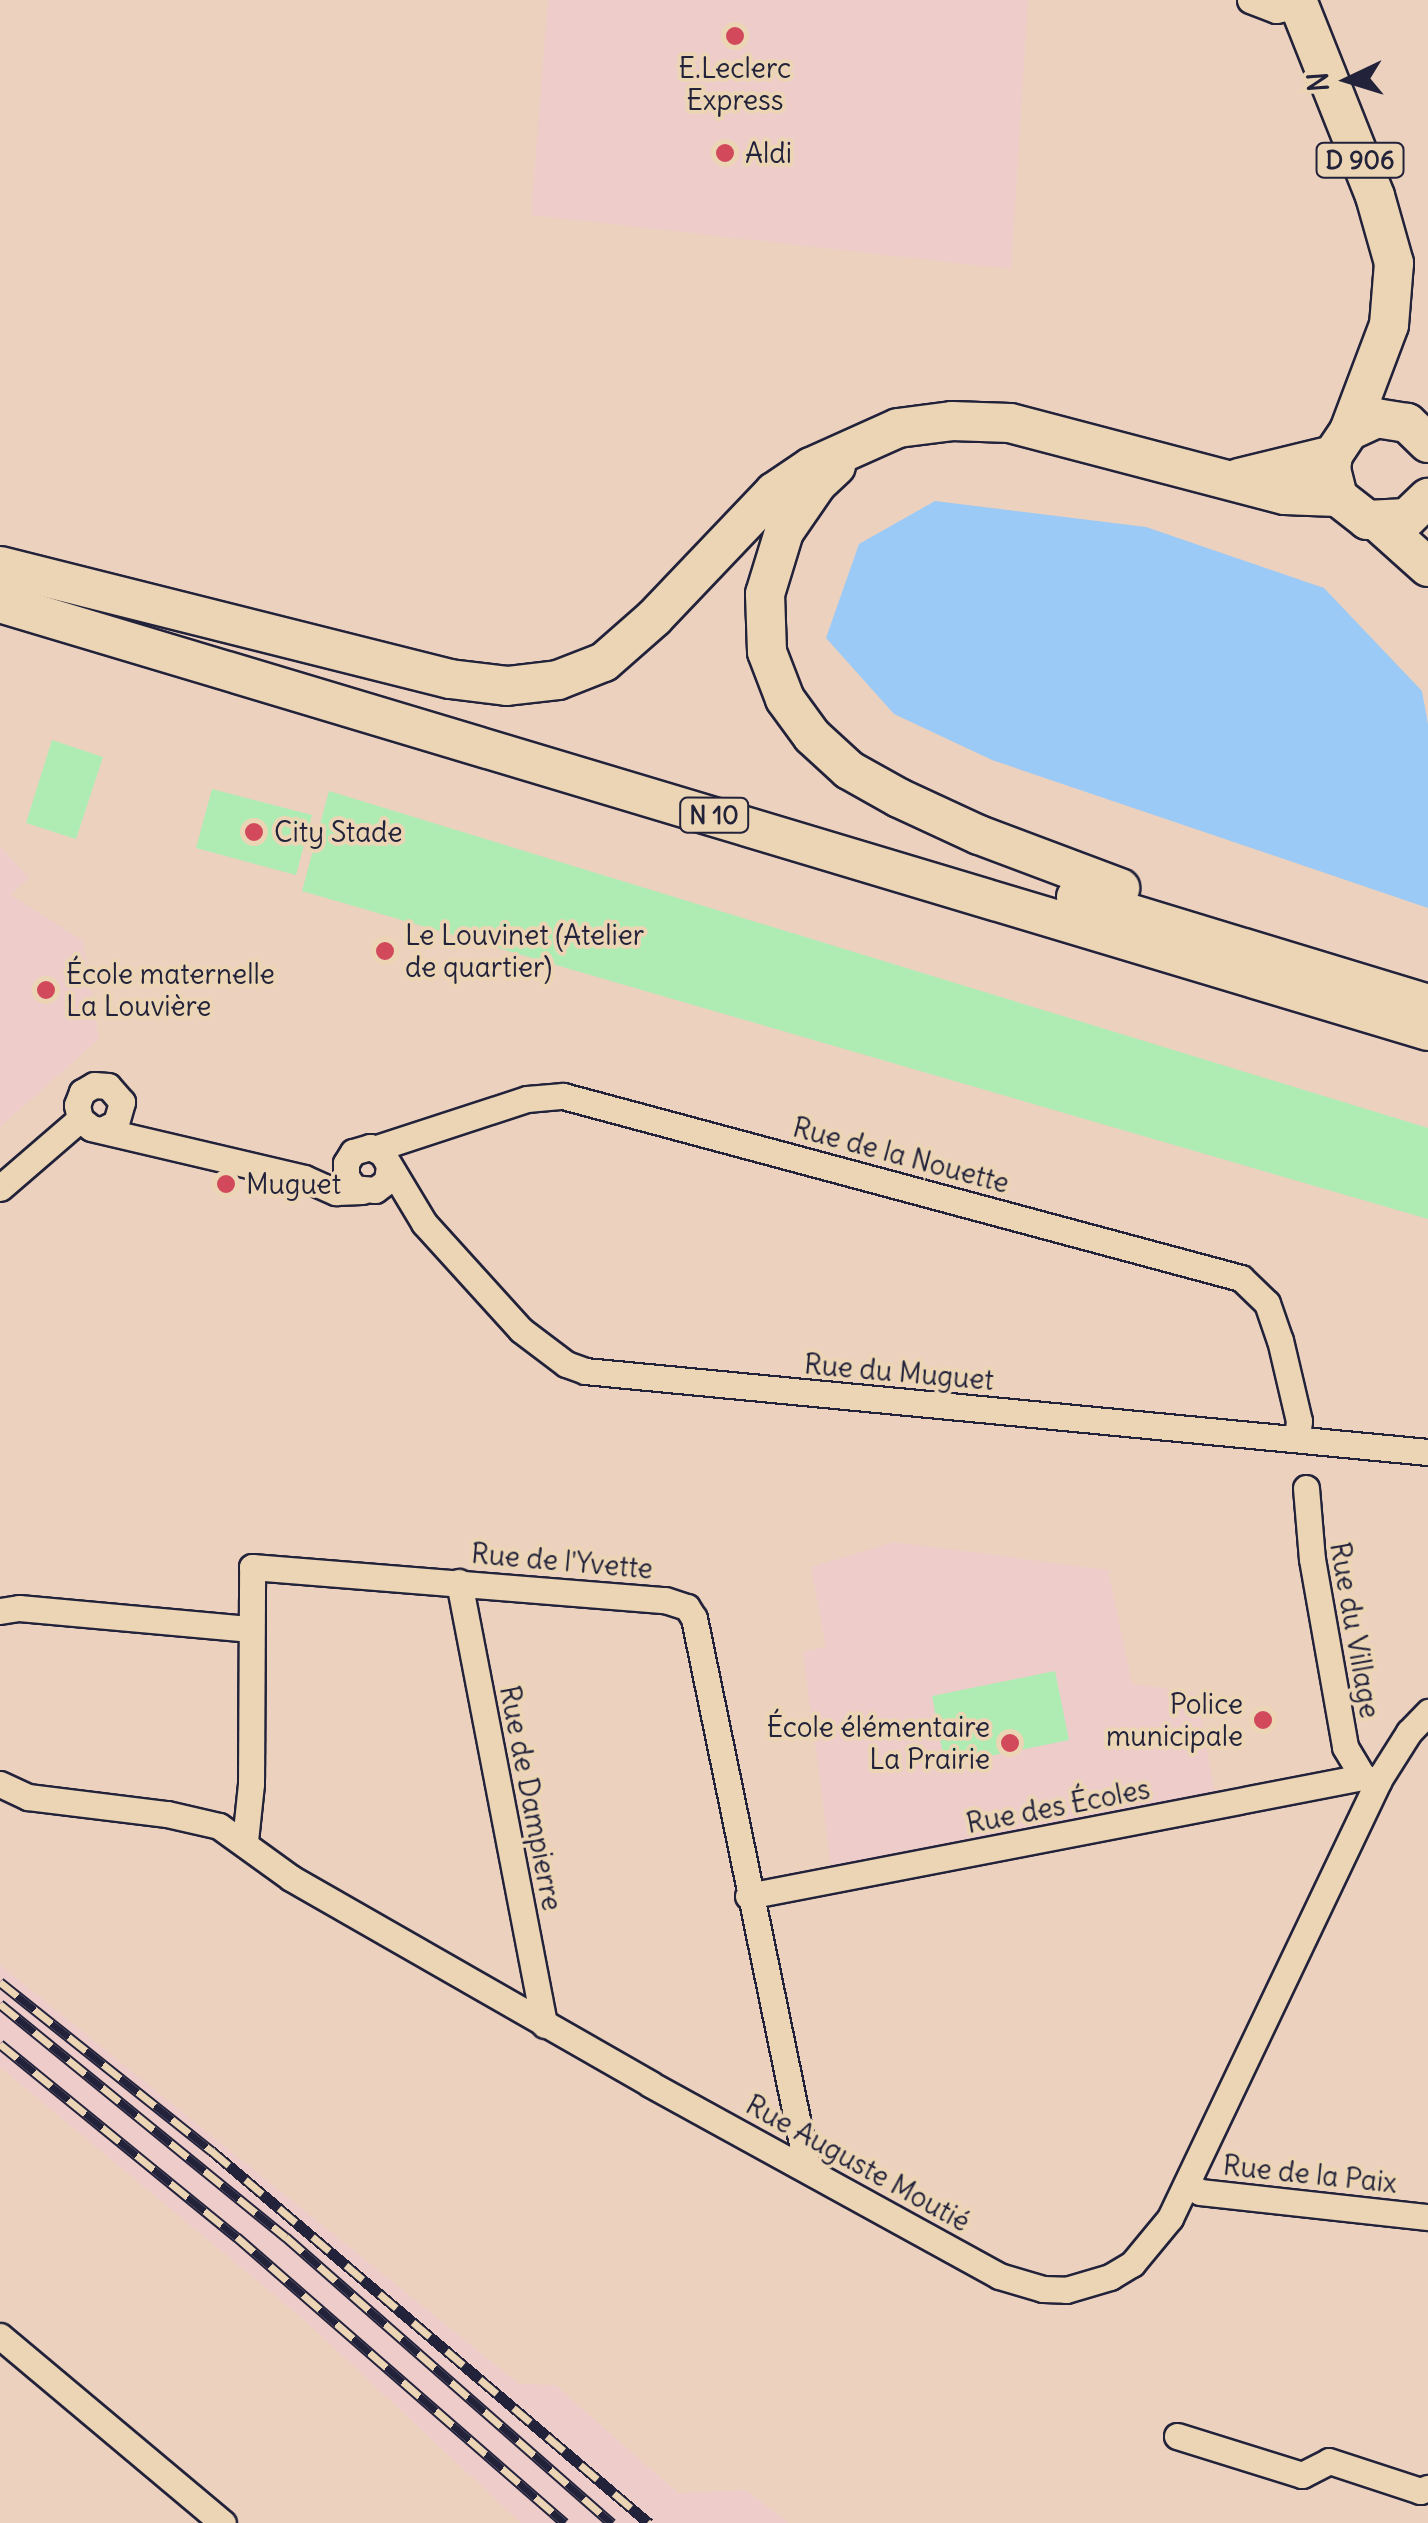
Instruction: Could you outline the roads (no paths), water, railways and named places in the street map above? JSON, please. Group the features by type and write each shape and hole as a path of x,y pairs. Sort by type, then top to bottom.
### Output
{"main road":[{"name":"D 906","path":"1298,2 1388,236 1395,290 1389,325 1341,443"},
{"name":"D 906","path":"1389,325 1392,387 1417,433"},
{"path":"1234,479 1280,472 1341,443 1377,418 1417,433"},
{"path":"0,566 450,679 507,686 558,680 604,662 654,618 774,492 812,467 898,428 952,421 1010,423 1284,495 1338,497"},
{"path":"1341,443 1332,484 1338,497 1356,515 1379,523 1428,566"},
{"path":"856,446 816,484 784,532 765,594 767,652 785,699 812,736 850,770 898,798 979,836 1249,936 1278,957"},
{"path":"1379,523 1406,518 1428,500"},
{"name":"N 10","path":"0,579 1428,1004"},
{"name":"N 10","path":"0,603 1428,1031"}],"street":[{"path":"1250,0 1276,10 1298,2"},
{"path":"0,1188 92,1124 116,1123 122,1110 114,1090 94,1085 79,1098 92,1124"},
{"name":"Rue de la Nouette","path":"383,1157 527,1099 562,1096 1242,1278 1267,1303 1280,1340 1299,1421 1297,1438"},
{"name":"Rue du Muguet","path":"122,1110 160,1142"},
{"name":"Rue du Muguet","path":"92,1124 304,1178 336,1192 365,1191 424,1223"},
{"path":"304,1178 346,1163 358,1148 383,1157 387,1180 365,1191 349,1182 346,1163"},
{"name":"Rue du Muguet","path":"383,1157 424,1223 521,1330 566,1364 585,1372 1428,1452"},
{"name":"Rue du Village","path":"1306,1488 1312,1559 1345,1747 1370,1779"},
{"name":"Rue de l'Yvette","path":"245,1841 252,1784 252,1566 665,1600 687,1608 694,1618 748,1896 807,2168"},
{"name":"Rue de Dampierre","path":"459,1582 544,2025"},
{"path":"0,1611 19,1608 252,1629"},
{"name":"Rue Auguste Moutié","path":"0,1784 28,1797 203,1820 245,1841 292,1878 544,2025 999,2276 1054,2290 1087,2286 1132,2264 1158,2237 1187,2184 1370,1779 1428,1712"},
{"name":"Rue des Écoles","path":"748,1896 1370,1779"},
{"name":"Rue de la Paix","path":"1187,2184 1200,2192 1428,2217"},
{"path":"0,2336 223,2523"},
{"path":"1178,2436 1302,2475 1329,2461 1420,2491 1428,2488"}],"water":[{"path":"935,501 1146,527 1324,588 1422,691 1428,724 1428,908 992,760 894,714 826,638 859,544"}],"railway":[{"path":"0,1982 212,2151 649,2523"},
{"path":"0,2004 286,2237 612,2523"},
{"path":"0,2044 237,2237 565,2523"}],"place":[{"name":"E.Leclerc Express","path":"735,36"},
{"name":"Aldi","path":"725,153"},
{"name":"City Stade","path":"254,832"},
{"name":"Le Louvinet (Atelier de quartier)","path":"385,951"},
{"name":"École maternelle La Louvière","path":"46,990"},
{"name":"Muguet","path":"226,1184"},
{"name":"Police municipale","path":"1263,1720"},
{"name":"École élémentaire La Prairie","path":"1010,1743"}]}
